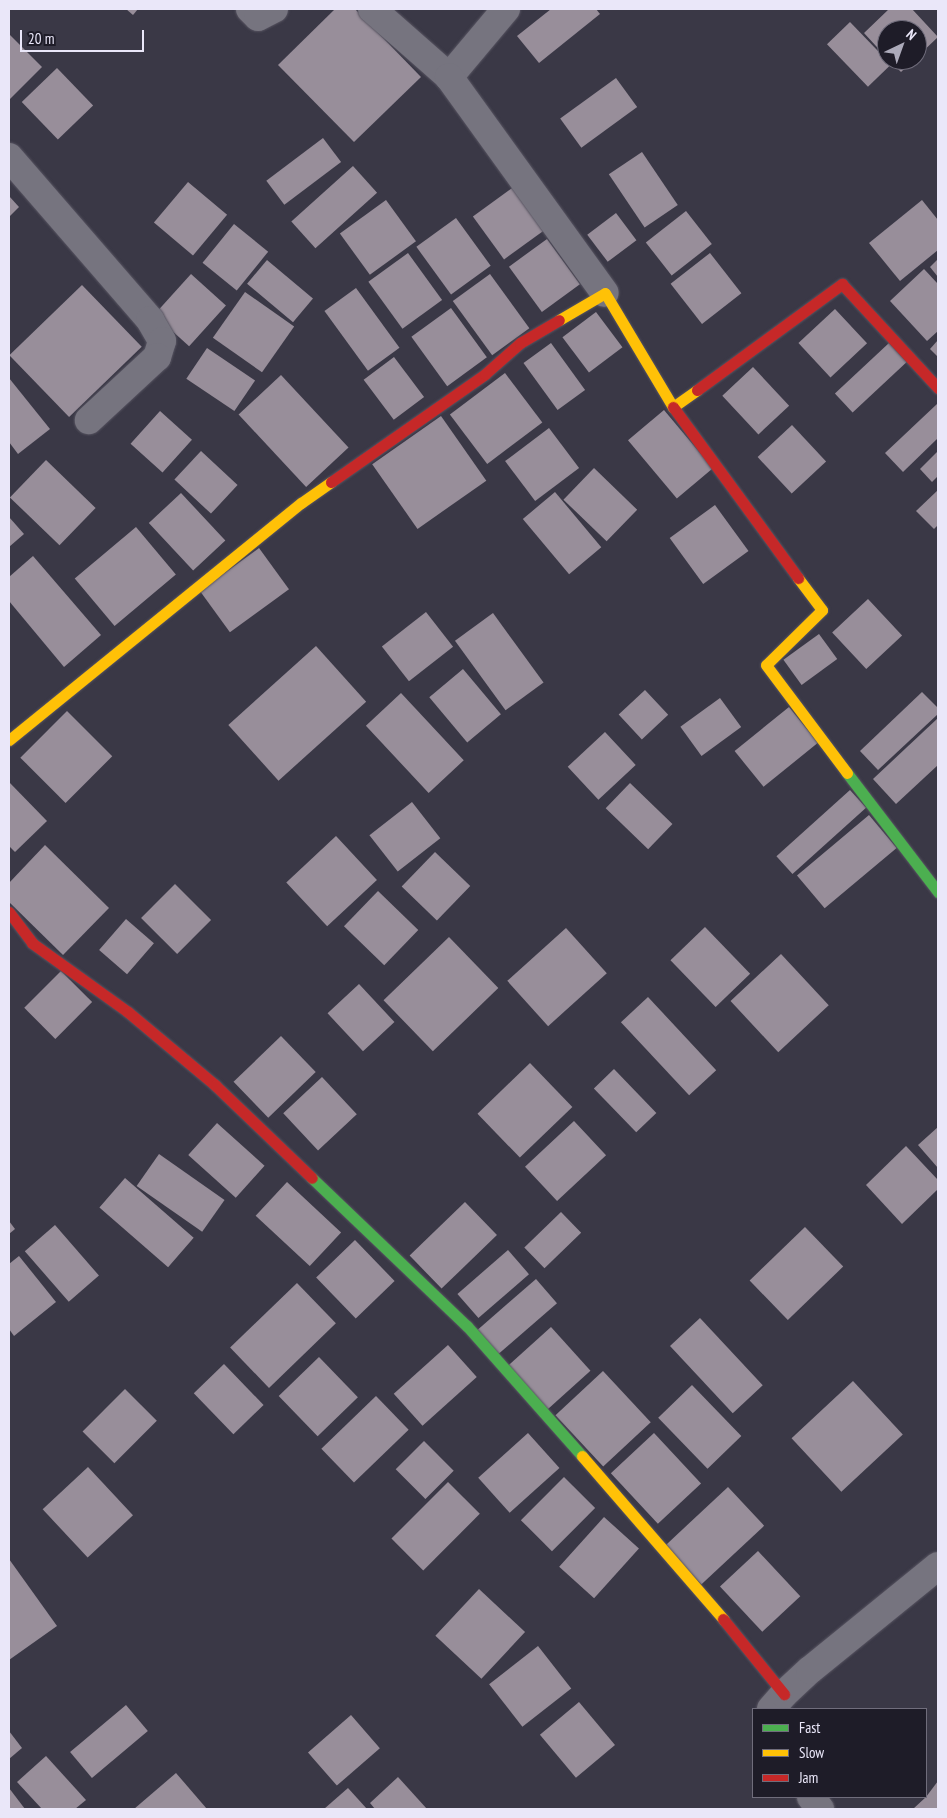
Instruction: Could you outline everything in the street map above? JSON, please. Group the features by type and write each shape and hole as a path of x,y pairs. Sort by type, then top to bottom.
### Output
{"street":[{"path":"250,9 258,17 274,9"},
{"path":"372,9 449,77 605,293 673,407 822,610 766,665 938,892"},
{"path":"449,77 506,9"},
{"path":"9,157 150,320 162,341 157,357 89,420"},
{"path":"673,407 842,284 938,388"},
{"path":"9,740 301,503 485,374 520,343 605,293"},
{"path":"9,912 32,943 128,1012 215,1085 467,1326 687,1575 778,1702 938,1566"},
{"path":"812,1798 820,1809"}],"building":[{"path":"126,9 138,9 133,15"},
{"path":"335,9 355,9 421,77 354,142 278,65"},
{"path":"551,9 596,9 600,14 539,63 517,36"},
{"path":"889,9 912,9 922,20 878,20"},
{"path":"877,21 877,47 864,33"},
{"path":"850,22 877,50 877,70 885,70 868,87 827,44"},
{"path":"927,25 938,37 927,47"},
{"path":"9,34 42,67 9,100"},
{"path":"57,68 93,105 58,139 22,102"},
{"path":"616,78 637,107 581,148 560,119"},
{"path":"323,138 341,162 284,205 266,181"},
{"path":"642,152 678,205 645,227 609,174"},
{"path":"353,166 377,193 315,248 291,222"},
{"path":"188,182 227,215 193,255 154,223"},
{"path":"519,183 550,226 504,259 473,217"},
{"path":"9,196 19,207 9,217"},
{"path":"386,200 416,241 370,275 340,234"},
{"path":"922,200 938,220 938,250 900,281 869,243"},
{"path":"686,211 712,244 672,275 646,242"},
{"path":"616,213 636,240 608,262 587,235"},
{"path":"456,218 491,266 451,295 416,247"},
{"path":"234,224 268,252 237,291 203,263"},
{"path":"547,239 580,284 542,312 509,267"},
{"path":"408,253 442,300 402,329 368,282"},
{"path":"710,253 741,293 702,324 671,284"},
{"path":"938,259 938,277 930,267"},
{"path":"267,260 313,299 293,322 247,284"},
{"path":"924,269 938,284 938,331 927,341 890,301"},
{"path":"191,274 226,305 189,346 154,315"},
{"path":"490,274 529,328 492,355 453,301"},
{"path":"82,285 142,347 69,417 9,355"},
{"path":"356,288 399,348 368,371 324,311"},
{"path":"245,292 294,326 262,372 213,338"},
{"path":"451,308 487,357 447,386 411,337"},
{"path":"835,309 867,343 830,377 798,343"},
{"path":"596,312 622,347 589,372 562,337"},
{"path":"938,340 938,357 930,349"},
{"path":"551,343 585,390 558,410 523,363"},
{"path":"889,343 907,362 853,412 835,393"},
{"path":"207,348 255,380 234,411 186,379"},
{"path":"394,357 424,397 394,420 364,380"},
{"path":"753,367 789,406 758,434 722,396"},
{"path":"505,373 542,423 487,464 450,415"},
{"path":"281,375 349,447 306,487 239,415"},
{"path":"9,378 50,429 18,454 9,442"},
{"path":"937,404 938,438 903,472 885,453"},
{"path":"664,410 713,468 677,498 628,440"},
{"path":"160,411 192,440 163,472 131,444"},
{"path":"441,416 486,481 418,529 372,464"},
{"path":"792,425 826,462 792,494 758,457"},
{"path":"549,428 579,468 535,501 505,461"},
{"path":"201,451 238,485 211,514 174,480"},
{"path":"938,451 938,476 932,482 920,469"},
{"path":"46,460 96,508 60,545 10,497"},
{"path":"594,468 637,510 607,541 563,500"},
{"path":"938,490 938,525 934,529 916,511"},
{"path":"555,492 601,547 569,574 523,519"},
{"path":"181,493 225,541 193,571 149,523"},
{"path":"715,505 749,551 703,584 670,538"},
{"path":"9,517 24,534 9,547"},
{"path":"136,527 176,574 115,626 75,578"},
{"path":"259,548 289,589 230,632 200,591"},
{"path":"33,556 101,635 64,667 9,601 9,577"},
{"path":"868,599 902,636 866,669 832,632"},
{"path":"426,612 453,647 409,681 382,646"},
{"path":"493,613 544,683 506,710 455,641"},
{"path":"819,634 837,659 802,685 783,660"},
{"path":"316,646 366,702 278,781 228,725"},
{"path":"463,669 501,714 467,742 429,697"},
{"path":"645,690 668,715 642,739 619,715"},
{"path":"922,692 938,708 938,714 878,770 860,751"},
{"path":"401,693 464,760 429,793 366,726"},
{"path":"720,698 741,727 702,756 680,727"},
{"path":"789,707 818,743 764,787 735,751"},
{"path":"67,711 112,756 66,803 20,758"},
{"path":"938,718 938,765 896,804 873,779"},
{"path":"605,732 636,765 598,800 568,767"},
{"path":"9,782 47,821 15,852 9,846"},
{"path":"630,783 672,824 648,849 606,808"},
{"path":"850,790 866,808 792,874 776,856"},
{"path":"412,802 440,838 398,871 369,835"},
{"path":"869,815 897,848 825,908 797,875"},
{"path":"336,836 377,880 327,926 286,882"},
{"path":"45,845 109,908 63,955 9,902 9,883"},
{"path":"435,852 470,886 437,921 402,887"},
{"path":"175,884 211,920 177,954 141,918"},
{"path":"378,891 418,930 384,965 344,926"},
{"path":"126,919 154,943 127,974 99,950"},
{"path":"705,927 750,974 716,1007 670,960"},
{"path":"566,928 607,973 548,1026 507,981"},
{"path":"449,937 498,988 433,1051 384,1000"},
{"path":"781,954 829,1005 778,1052 731,1001"},
{"path":"61,971 92,1002 55,1039 24,1008"},
{"path":"359,984 394,1022 363,1051 328,1013"},
{"path":"648,997 716,1070 689,1095 621,1022"},
{"path":"281,1036 316,1072 268,1118 234,1082"},
{"path":"530,1063 572,1107 520,1158 477,1114"},
{"path":"614,1069 656,1113 636,1132 594,1088"},
{"path":"322,1077 357,1114 318,1150 283,1113"},
{"path":"574,1121 606,1155 557,1201 525,1167"},
{"path":"217,1123 265,1166 236,1198 188,1155"},
{"path":"938,1127 938,1168 918,1145"},
{"path":"906,1146 938,1180 938,1189 902,1224 866,1185"},
{"path":"159,1154 225,1200 202,1232 137,1186"},
{"path":"125,1178 194,1238 168,1267 99,1207"},
{"path":"287,1182 341,1232 310,1266 256,1216"},
{"path":"465,1202 497,1235 442,1289 410,1255"},
{"path":"561,1212 581,1233 544,1268 524,1247"},
{"path":"9,1221 15,1229 9,1234"},
{"path":"55,1225 99,1276 69,1302 25,1251"},
{"path":"805,1227 843,1267 788,1320 750,1280"},
{"path":"355,1240 395,1281 356,1319 316,1278"},
{"path":"508,1250 529,1274 478,1318 457,1294"},
{"path":"19,1256 56,1302 14,1336 9,1329 9,1264"},
{"path":"536,1279 557,1303 498,1354 477,1330"},
{"path":"297,1283 336,1323 269,1388 230,1348"},
{"path":"700,1318 763,1385 733,1413 670,1346"},
{"path":"551,1327 590,1371 547,1410 507,1366"},
{"path":"448,1345 477,1377 423,1426 394,1394"},
{"path":"319,1357 358,1397 318,1436 279,1396"},
{"path":"224,1364 264,1405 233,1434 194,1393"},
{"path":"603,1371 651,1422 603,1467 555,1415"},
{"path":"853,1381 903,1434 841,1492 792,1438"},
{"path":"692,1385 741,1436 708,1469 658,1418"},
{"path":"125,1389 157,1421 114,1463 83,1431"},
{"path":"376,1396 409,1430 354,1483 321,1449"},
{"path":"528,1433 559,1468 510,1513 478,1478"},
{"path":"654,1433 701,1483 658,1524 611,1473"},
{"path":"424,1441 454,1471 425,1499 396,1469"},
{"path":"88,1467 133,1515 88,1558 43,1509"},
{"path":"564,1477 595,1508 552,1551 521,1520"},
{"path":"448,1482 480,1514 423,1570 391,1539"},
{"path":"728,1487 764,1526 701,1584 665,1546"},
{"path":"604,1517 639,1548 594,1598 559,1567"},
{"path":"758,1551 800,1596 762,1632 720,1586"},
{"path":"9,1559 57,1626 9,1660"},
{"path":"479,1589 525,1632 481,1679 435,1636"},
{"path":"538,1646 571,1689 522,1727 489,1684"},
{"path":"579,1702 615,1745 576,1778 540,1735"},
{"path":"126,1705 148,1731 92,1778 70,1752"},
{"path":"351,1715 380,1748 337,1786 308,1752"},
{"path":"9,1731 22,1748 9,1759"},
{"path":"46,1756 86,1800 75,1809 42,1809 17,1782"},
{"path":"176,1773 207,1809 134,1809"},
{"path":"398,1777 427,1809 375,1809 370,1803"},
{"path":"938,1781 938,1809 913,1809 927,1798"},
{"path":"9,1788 25,1809 9,1809"},
{"path":"348,1788 367,1809 324,1809"}],"traffic: fast":[{"path":"847,773 938,892"},
{"path":"312,1178 467,1326 582,1456"}],"traffic: slow":[{"path":"559,320 605,293 673,407 697,390"},
{"path":"9,740 301,503 331,482"},
{"path":"798,578 822,610 766,665 847,773"},
{"path":"582,1456 723,1619"}],"traffic: jam":[{"path":"697,390 842,284 938,388"},
{"path":"331,482 485,374 520,343 559,320"},
{"path":"673,407 798,578"},
{"path":"9,912 32,943 128,1012 215,1085 312,1178"},
{"path":"723,1619 784,1694"}]}
